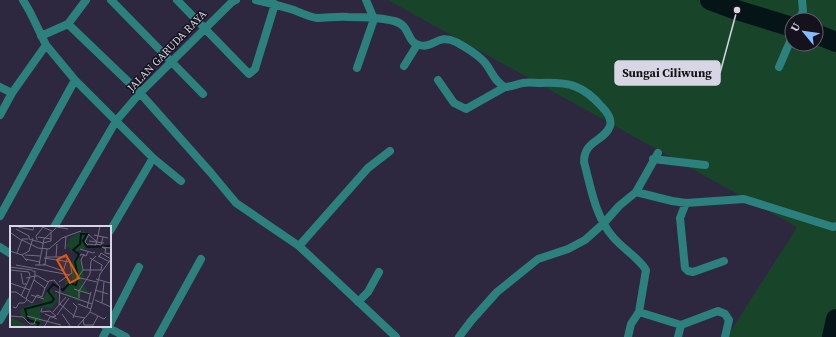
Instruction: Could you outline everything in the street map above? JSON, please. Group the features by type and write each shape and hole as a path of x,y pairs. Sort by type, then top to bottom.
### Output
{"street":[{"path":"23,0 46,45 75,80 153,158 181,181"},
{"path":"41,36 68,24 86,0"},
{"path":"112,0 204,94"},
{"path":"177,0 249,74 255,69 275,4"},
{"name":"JALAN GARUDA RAYA","path":"55,226 116,121 140,93 205,28 236,0"},
{"path":"256,0 275,4 316,18 349,16 394,21 403,25 411,39 417,45 424,46 443,38 456,42 479,57 486,64 496,80 505,87"},
{"path":"357,68 374,19 366,0"},
{"path":"802,0 803,12"},
{"path":"68,24 140,93 236,203 299,246 396,337"},
{"path":"0,116 12,93 46,45"},
{"path":"404,66 417,45"},
{"path":"779,68 786,52"},
{"path":"0,216 75,80"},
{"path":"438,80 454,102 466,109 505,87 522,83 565,83 576,86 592,97 603,109 610,121 610,127 586,149 584,154 584,162 596,209 612,236 623,248 643,264 646,270 639,312 631,324 628,336"},
{"path":"0,87 12,93"},
{"path":"299,246 368,168 390,151"},
{"path":"459,337 497,292 538,259 568,249 585,240 604,223 619,206 636,192 656,156 705,165"},
{"path":"111,229 153,158"},
{"path":"636,192 672,201 686,202 744,199 833,227 836,226"},
{"path":"686,202 680,218 685,268 688,271 693,272 724,261"},
{"path":"0,247 10,253"},
{"path":"158,337 201,259"},
{"path":"111,320 139,267"},
{"path":"358,302 368,292 378,272"},
{"path":"0,320 10,303"},
{"path":"639,312 681,325 718,311 725,314 729,320 725,337"},
{"path":"678,337 681,325"},
{"path":"103,337 108,327"},
{"path":"110,327 126,337"}],"green space":[{"path":"388,0 836,0 836,337 727,337 797,227"}],"waterway":[{"path":"710,0 784,25"},
{"path":"824,37 836,42"},
{"path":"832,337 836,319"}],"place":[{"name":"Sungai Ciliwung","path":"737,10"}]}
